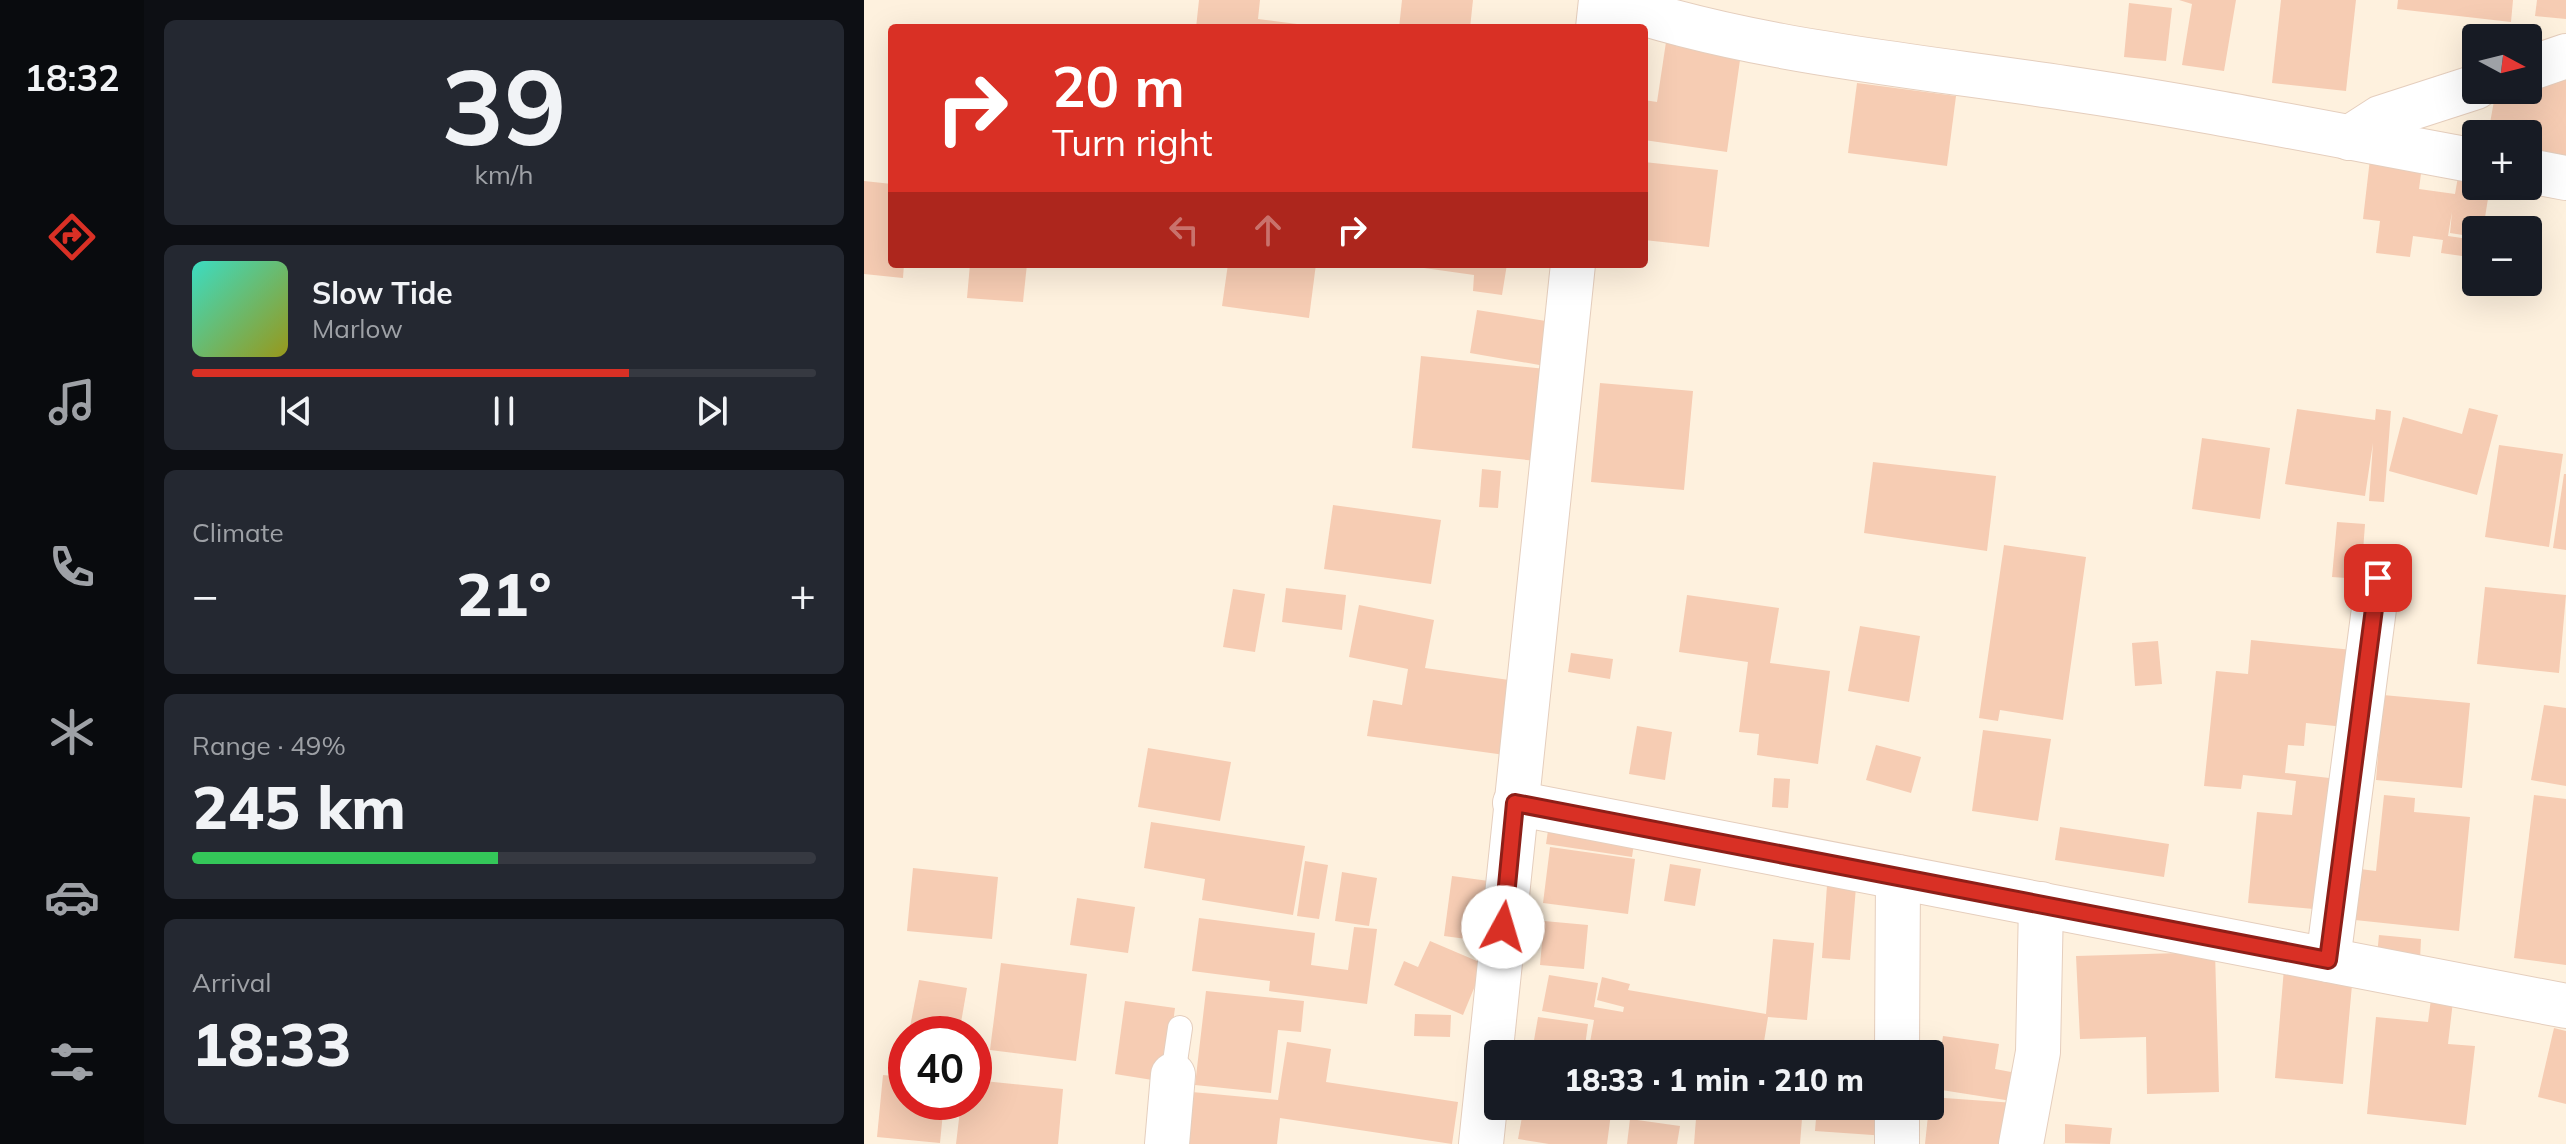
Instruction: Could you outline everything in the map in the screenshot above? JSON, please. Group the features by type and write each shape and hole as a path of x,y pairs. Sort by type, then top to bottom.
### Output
{"street":[{"path":"1598,24 1601,0 1642,14 1726,34 1832,54 2112,94 2462,158"},
{"path":"2542,64 2566,56"},
{"path":"2349,138 2380,118 2462,92"},
{"path":"2542,174 2566,178"},
{"path":"1481,1144 1573,268"},
{"path":"2328,960 2378,578"},
{"path":"1515,803 2566,1006"},
{"path":"1897,1040 1898,877"},
{"path":"2021,1144 2038,1052 2041,904"},
{"path":"1167,1144 1173,1075"},
{"path":"1897,1120 1897,1144"}],"lane":[{"path":"1173,1075 1180,1028"}],"building":[{"path":"1199,0 1260,0 1258,19 1297,24 1196,24"},
{"path":"1402,0 1473,0 1470,24 1399,24"},
{"path":"2179,0 2236,0 2224,71 2182,65 2192,4"},
{"path":"2281,0 2356,0 2346,91 2272,83"},
{"path":"2398,0 2513,0 2511,22 2397,9"},
{"path":"2537,0 2566,0 2566,19 2535,16"},
{"path":"2129,3 2172,8 2166,61 2124,57"},
{"path":"1666,42 1741,53 1727,152 1648,141 1648,101 1657,102"},
{"path":"2566,76 2566,172 2542,168 2542,120 2491,120 2493,104 2542,104 2542,85"},
{"path":"1857,83 1956,96 1947,166 1848,153"},
{"path":"2370,159 2422,166 2419,189 2455,194 2462,165 2462,200 2488,200 2485,216 2462,216 2462,235 2450,233 2452,212 2448,236 2462,238 2462,256 2441,253 2443,240 2413,236 2410,257 2376,253 2380,221 2363,219"},
{"path":"1648,162 1718,170 1709,247 1648,240"},
{"path":"864,181 888,184 888,268 904,268 903,278 864,274"},
{"path":"970,268 1027,268 1023,302 967,298"},
{"path":"1227,268 1315,268 1309,318 1222,306"},
{"path":"1424,268 1506,268 1502,295 1473,291 1474,275"},
{"path":"1477,310 1552,322 1545,366 1470,353"},
{"path":"1421,356 1546,369 1537,461 1412,448"},
{"path":"1600,383 1693,391 1684,490 1591,482"},
{"path":"2469,408 2498,415 2477,495 2389,471 2403,417 2462,434"},
{"path":"2297,409 2375,420 2376,409 2391,411 2384,502 2369,501 2373,443 2365,496 2285,484"},
{"path":"2202,438 2270,448 2260,519 2192,509"},
{"path":"2499,445 2563,454 2549,547 2485,537"},
{"path":"1873,462 1996,476 1987,551 1864,533"},
{"path":"1482,469 1501,471 1498,508 1479,507"},
{"path":"2566,474 2566,550 2553,548"},
{"path":"1333,505 1441,520 1431,584 1324,569"},
{"path":"2337,522 2365,524 2361,579 2332,577"},
{"path":"2004,545 2086,557 2063,720 2000,710 1998,721 1979,718"},
{"path":"2485,587 2566,595 2559,673 2477,664"},
{"path":"1286,588 1346,595 1342,630 1282,622"},
{"path":"1233,589 1265,594 1255,652 1223,647"},
{"path":"1687,595 1779,608 1770,663 1830,671 1818,764 1757,755 1759,734 1739,732 1748,662 1679,652"},
{"path":"1359,605 1434,620 1425,668 1516,681 1505,755 1367,736 1373,700 1402,705 1408,669 1349,657"},
{"path":"1860,626 1920,636 1909,702 1848,691"},
{"path":"2251,640 2353,650 2345,727 2306,723 2304,746 2288,745 2285,773 2338,779 2325,910 2248,903 2257,812 2292,815 2296,781 2243,775 2241,789 2204,786 2216,671 2248,674"},
{"path":"2158,641 2162,684 2135,686 2132,643"},
{"path":"1571,653 1613,659 1610,679 1568,672"},
{"path":"2383,695 2470,703 2462,788 2376,780"},
{"path":"2544,705 2566,708 2566,786 2531,780"},
{"path":"1637,726 1672,732 1665,780 1629,774"},
{"path":"1983,730 2051,739 2038,821 1972,811"},
{"path":"1876,745 1921,757 1911,793 1866,780"},
{"path":"1148,748 1231,762 1220,821 1138,807"},
{"path":"1774,778 1790,779 1788,808 1772,807"},
{"path":"2384,795 2415,798 2414,812 2470,817 2459,931 2355,920 2360,869 2376,871"},
{"path":"2534,795 2566,799 2566,965 2514,958"},
{"path":"1550,817 1636,830 1632,857 1546,844"},
{"path":"1151,822 1305,846 1293,915 1202,900 1205,879 1144,868"},
{"path":"2060,827 2169,844 2164,877 2055,860"},
{"path":"1550,847 1635,859 1628,914 1543,903"},
{"path":"1305,861 1328,865 1319,919 1297,916"},
{"path":"1670,864 1701,869 1695,906 1664,901"},
{"path":"913,868 998,877 992,939 907,931"},
{"path":"1342,872 1377,878 1369,926 1335,921"},
{"path":"1452,876 1489,881 1481,941 1444,936"},
{"path":"1827,885 1856,887 1850,960 1822,958"},
{"path":"1077,898 1135,907 1128,953 1070,945"},
{"path":"1199,918 1315,933 1311,965 1348,970 1354,927 1377,929 1367,1004 1269,991 1270,981 1192,971"},
{"path":"1544,921 1588,925 1584,969 1540,965"},
{"path":"2379,935 2421,939 2420,960 2377,956"},
{"path":"1773,939 1814,943 1807,1020 1768,1017 1764,1040 1590,1040 1594,1020 1542,1011 1549,975 1598,983 1594,1007 1623,1012 1624,1007 1597,1000 1602,977 1630,984 1628,990 1766,1014"},
{"path":"1430,941 1484,964 1463,1015 1394,985 1404,961 1418,967"},
{"path":"2215,952 2219,1092 2147,1094 2146,1037 2080,1039 2076,956"},
{"path":"1001,963 1087,974 1076,1061 992,1050"},
{"path":"2284,968 2353,974 2343,1084 2275,1078"},
{"path":"919,980 967,988 962,1016 912,1016"},
{"path":"1206,991 1304,1001 1301,1032 1278,1030 1271,1093 1195,1085"},
{"path":"2431,999 2453,1001 2448,1044 2475,1046 2466,1125 2367,1114 2376,1017 2428,1022"},
{"path":"1125,1001 1175,1008 1165,1082 1115,1074"},
{"path":"1415,1014 1451,1015 1450,1037 1414,1036"},
{"path":"1538,1017 1588,1024 1586,1040 1534,1040"},
{"path":"2554,1028 2566,1031 2566,1104 2538,1097"},
{"path":"1943,1036 1999,1044 1995,1069 2022,1074 2018,1102 1944,1090"},
{"path":"1287,1042 1331,1049 1326,1082 1458,1102 1452,1144 1280,1118 1277,1144 1187,1144 1192,1092 1278,1100"},
{"path":"883,1075 888,1075 888,1120 942,1120 940,1143 877,1137"},
{"path":"992,1082 1063,1089 1058,1144 956,1144 959,1120 992,1120"},
{"path":"1944,1098 2015,1103 2011,1144 1925,1144 1928,1120 1944,1120"},
{"path":"1521,1120 1610,1120 1607,1144 1549,1144 1518,1139"},
{"path":"1630,1120 1680,1126 1677,1144 1627,1144"},
{"path":"1696,1120 1802,1120 1800,1144 1694,1144"},
{"path":"1816,1120 1889,1120 1887,1136 1815,1131"},
{"path":"2065,1124 2112,1128 2110,1144 2065,1143"}],"route":[{"path":"1503,927 1515,803 2328,960 2378,578"}]}
